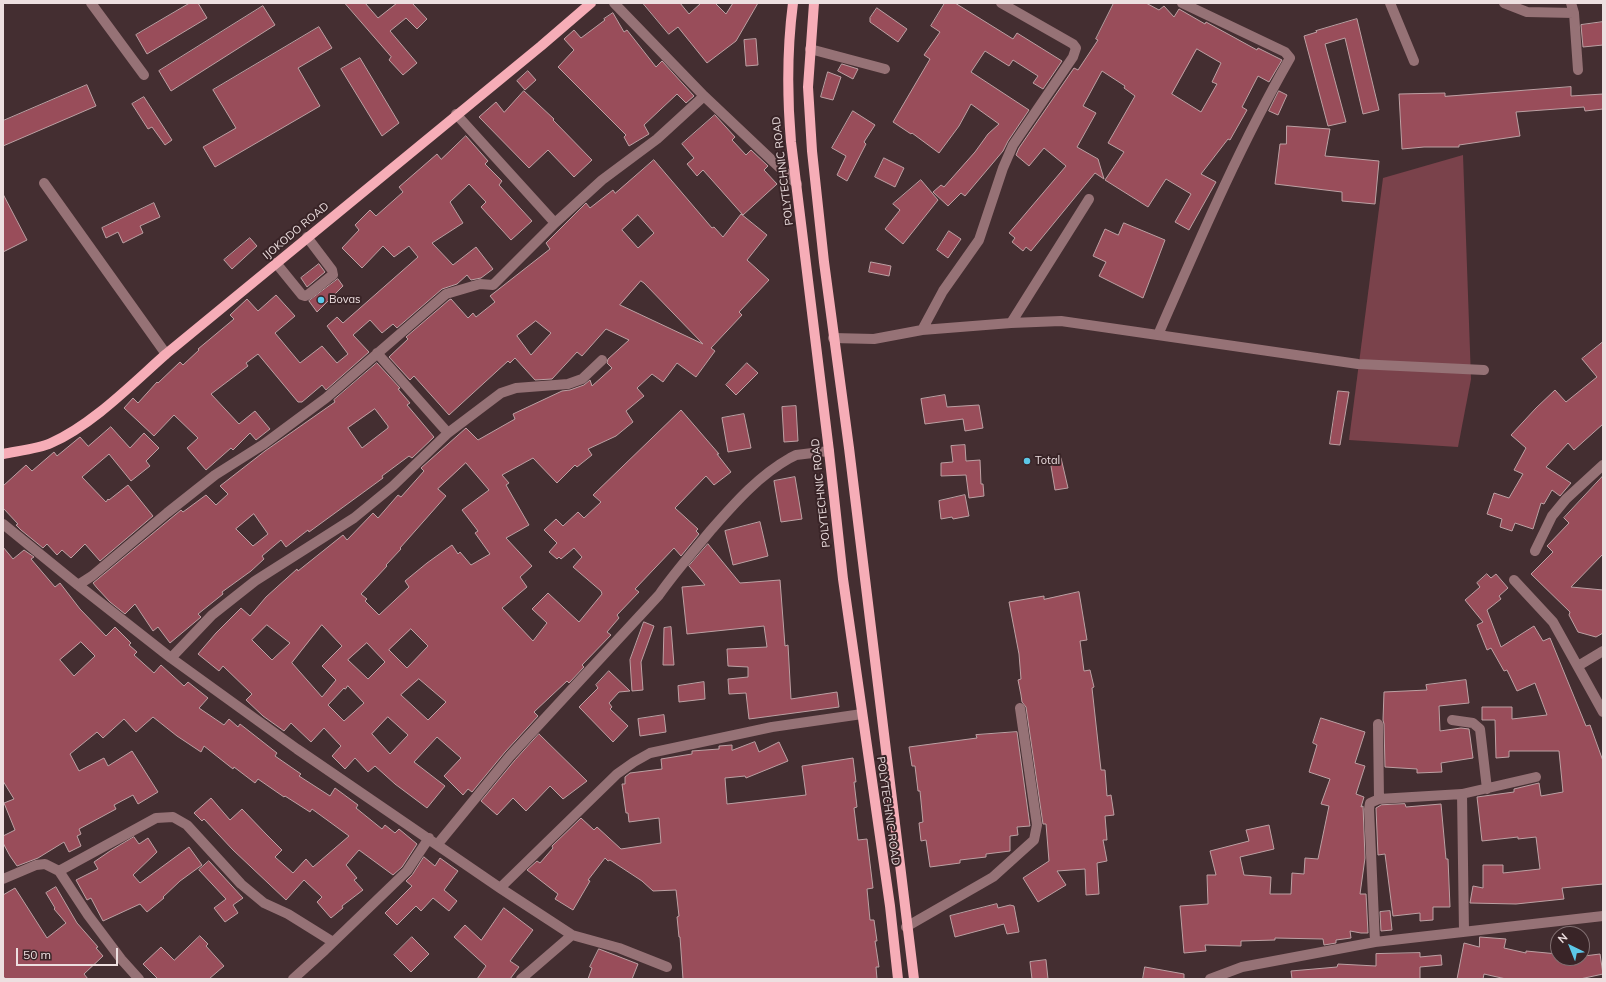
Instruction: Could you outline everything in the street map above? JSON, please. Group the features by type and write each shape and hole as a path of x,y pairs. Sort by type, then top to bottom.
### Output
{"main road":[{"name":"IJOKODO ROAD","path":"3,454 50,444 74,431 107,406 166,354 456,114 541,46 591,3"},
{"name":"POLYTECHNIC ROAD","path":"793,3 788,69 791,142 829,451 843,579 890,906 898,979"},
{"name":"POLYTECHNIC ROAD","path":"814,3 808,87 812,151 833,338 850,456 906,927 914,979"}],"street":[{"path":"91,3 144,75"},
{"path":"614,3 704,96 797,184"},
{"path":"922,330 943,291 979,240 1003,168 1014,145 1073,57 1076,48 1073,44 1001,3"},
{"path":"1158,335 1205,227 1269,95 1290,58 1285,52 1182,3"},
{"path":"1390,3 1414,61"},
{"path":"1504,3 1527,12 1573,8 1578,70"},
{"path":"810,49 885,69"},
{"path":"78,585 92,576 167,512 215,475 264,444 326,398 446,294 480,284 493,285 555,223 602,180 657,139 704,96"},
{"path":"456,114 555,223"},
{"path":"44,183 166,354"},
{"path":"1011,322 1089,199"},
{"path":"276,263 302,295 305,296 333,275 332,270 307,237"},
{"path":"833,338 874,339 922,330 1011,322 1061,321 1358,364 1484,370"},
{"path":"377,353 448,433"},
{"path":"171,658 212,615 255,581 354,518 394,486 448,433 501,393 516,388 568,384 582,379 602,360"},
{"path":"293,979 407,871 510,756 659,595 677,570 731,506 754,485 790,458 796,455 829,451"},
{"path":"1535,551 1552,516 1566,499 1603,465"},
{"path":"3,524 171,658 297,749 500,888 572,935 619,948 667,967"},
{"path":"1514,580 1552,622 1603,712"},
{"path":"1578,666 1603,651"},
{"path":"906,927 993,877 1034,840 1037,825 1020,708"},
{"path":"500,888 617,774 650,753 772,727 862,714"},
{"path":"1452,720 1472,723 1480,729 1487,788"},
{"path":"1378,724 1379,799"},
{"path":"1375,942 1370,803 1379,799 1462,794 1536,777"},
{"path":"1462,794 1464,932"},
{"path":"59,871 156,818 173,817 187,824 241,884 264,903 288,914 333,942"},
{"path":"3,879 36,865 45,864 59,871 88,915 120,959 139,979"},
{"path":"1210,979 1242,967 1375,942 1603,916"},
{"path":"521,979 572,935"}],"shaded area":[{"path":"1463,155 1471,379 1458,447 1349,440 1383,178"}],"building":[{"path":"190,3 198,3 207,18 147,54 136,35"},
{"path":"345,3 365,3 378,18 397,3 412,3 427,19 417,29 406,18 390,31 417,63 403,75 389,60 391,57"},
{"path":"643,3 680,3 689,14 701,3 715,3 726,14 733,3 758,3 736,41 707,63 678,27 669,34"},
{"path":"945,3 955,3 1013,39 1017,33 1062,61 1043,89 1033,83 1038,76 1013,60 1009,66 985,51 971,72 1029,110 1003,151 965,196 961,193 948,206 933,192 941,185 944,187 975,152 988,134 999,124 971,104 959,126 939,153 912,133 911,134 893,122 930,59 924,55 940,32 931,26"},
{"path":"1114,3 1146,3 1159,10 1164,6 1174,17 1179,9 1257,50 1258,48 1282,60 1269,82 1258,76 1242,107 1247,110 1230,140 1228,139 1201,174 1216,182 1189,230 1175,222 1191,194 1166,179 1148,207 1105,180 1124,152 1108,143 1135,96 1124,88 1125,86 1102,71 1083,106 1096,113 1077,147 1098,159 1104,179 1095,173 1031,251 1026,247 1023,251 1012,242 1015,238 1009,233 1066,166 1044,148 1029,166 1016,155 1019,148 1074,68 1078,70 1098,40 1096,39","holes":["1197,49 1221,63 1212,82 1217,84 1201,112 1172,94"]},
{"path":"263,6 275,25 171,91 159,71"},
{"path":"877,8 907,29 898,42 870,22 870,18"},
{"path":"613,13 624,32 627,30 656,67 662,61 694,96 686,103 677,94 644,125 649,134 629,146 624,137 626,135 558,67 574,50 564,39 574,30 581,38"},
{"path":"1357,19 1379,110 1363,114 1345,38 1325,44 1346,122 1328,126 1304,36"},
{"path":"1603,22 1603,45 1583,47 1581,25"},
{"path":"319,27 332,48 298,68 320,106 215,167 203,147 236,128 213,90"},
{"path":"756,39 758,65 746,66 744,40"},
{"path":"360,58 399,123 382,136 341,69"},
{"path":"842,64 858,69 853,79 838,71"},
{"path":"528,71 536,80 525,90 517,81"},
{"path":"828,72 841,77 833,100 821,97"},
{"path":"87,85 96,106 3,146 3,121"},
{"path":"1571,87 1571,96 1603,94 1603,109 1585,111 1584,107 1516,112 1520,136 1459,145 1459,147 1424,147 1402,149 1399,94 1445,93 1445,96"},
{"path":"524,91 554,119 553,120 592,160 574,177 548,150 529,168 479,117 496,102 504,112"},
{"path":"1279,91 1287,95 1278,115 1269,111"},
{"path":"144,97 172,140 165,145 152,127 148,129 132,104"},
{"path":"853,111 875,125 864,142 866,144 847,181 837,175 846,156 832,148"},
{"path":"715,115 735,137 732,140 746,155 751,150 768,166 764,170 777,184 743,215 703,170 697,176 687,164 694,158 682,144"},
{"path":"1287,126 1330,129 1325,156 1379,161 1375,204 1342,201 1342,192 1275,184 1280,144 1286,144"},
{"path":"466,136 488,161 485,164 502,181 499,185 532,221 511,240 481,207 486,202 469,184 450,202 463,223 432,243 453,265 476,247 493,269 481,278 471,280 467,275 457,284 442,289 397,328 393,324 382,333 370,320 353,335 369,352 326,390 322,385 302,402 298,402 258,354 246,363 248,366 211,394 239,424 255,411 270,429 256,440 250,433 233,450 231,448 206,470 187,448 198,438 174,415 154,436 124,408 133,398 138,403 157,382 158,383 180,362 183,365 199,350 198,349 234,319 230,315 247,299 258,311 276,295 295,316 275,333 300,363 322,346 337,363 348,354 327,326 337,317 343,323 418,257 409,246 394,257 383,246 362,268 342,248 359,230 355,225 370,210 376,216 403,192 399,187 437,154 441,159"},
{"path":"884,158 904,168 895,187 875,177"},
{"path":"654,160 712,228 714,227 723,237 741,214 767,235 747,260 769,280 739,312 742,315 711,348 715,351 696,377 677,363 663,382 652,374 637,388 644,396 626,411 633,422 616,436 588,449 592,455 577,467 575,465 557,483 533,458 502,475 509,483 506,485 529,525 506,538 532,566 520,577 527,587 502,608 533,641 547,623 532,609 548,593 579,622 602,594 601,591 573,567 582,557 574,548 561,559 559,557 557,559 549,552 557,543 544,530 556,519 563,526 578,512 584,518 601,502 593,495 681,410 719,454 717,454 731,472 714,485 706,476 675,508 698,529 696,531 699,534 681,556 674,548 635,589 639,592 617,615 619,618 607,632 611,635 582,665 584,667 569,683 567,681 534,712 538,716 505,752 472,792 468,789 463,795 444,776 461,758 437,737 414,762 445,786 427,808 395,784 375,766 368,772 355,758 345,769 332,756 341,746 324,728 311,742 291,723 284,731 263,716 246,700 252,694 223,666 219,671 198,654 241,608 250,616 266,597 297,569 298,571 343,535 347,540 373,513 378,518 398,495 401,497 424,471 421,468 466,428 478,440 515,419 513,414 562,391 584,385 590,380 592,386 612,368 607,363 608,359 629,340 606,329 582,356 577,352 552,379 535,380 515,358 510,363 508,361 449,415 414,376 410,380 389,357 408,339 406,337 451,299 468,318 473,313 476,317 495,302 490,296 550,249 546,243 586,203 590,208 613,190 615,193","holes":["638,215 654,233 638,248 622,230","641,281 703,344 620,305","536,321 551,333 531,355 517,336","466,463 489,490 462,510 478,531 475,533 490,554 471,565 460,552 458,554 452,545 405,581 409,587 379,615 365,601 367,599 361,594 387,566 386,565 401,549 400,548 446,496 438,489","267,625 290,643 272,660 252,640","322,625 342,646 322,666 336,680 322,697 292,663","411,629 428,646 407,668 389,650","367,643 385,662 368,679 348,660","419,679 446,702 428,720 401,695","348,686 364,703 344,721 328,705 344,688 345,689","388,717 408,735 390,754 372,734"]},
{"path":"921,180 938,200 903,244 885,229 900,210 893,204"},
{"path":"3,194 27,240 3,252"},
{"path":"154,203 160,217 140,226 143,233 123,243 118,232 106,238 102,228"},
{"path":"1124,223 1165,240 1143,298 1099,276 1106,262 1093,256 1105,229 1118,235"},
{"path":"949,231 961,239 948,258 937,250"},
{"path":"250,238 257,246 232,269 224,260"},
{"path":"871,262 891,266 889,276 869,272"},
{"path":"319,264 325,272 307,287 301,278"},
{"path":"338,279 343,286 317,312 309,301"},
{"path":"1603,342 1603,424 1574,450 1568,443 1546,467 1571,483 1560,496 1552,490 1544,504 1541,503 1533,529 1515,523 1512,531 1500,527 1502,519 1487,514 1494,493 1509,498 1523,474 1514,470 1526,448 1511,435 1555,390 1566,402 1597,377 1582,359"},
{"path":"377,363 400,388 398,389 410,403 407,405 434,437 412,458 409,456 382,476 383,478 309,532 308,530 286,547 281,540 262,556 264,559 251,571 222,592 223,594 198,614 201,617 170,643 158,627 153,631 135,604 125,614 110,602 93,583 181,510 183,512 206,495 216,505 228,494 220,486 265,451 335,402 334,400","holes":["375,409 388,428 362,448 348,428","254,514 268,534 253,546 236,529"]},
{"path":"747,363 758,373 736,395 726,385"},
{"path":"1338,391 1349,392 1340,445 1330,444"},
{"path":"945,395 947,407 979,405 983,428 965,431 963,419 925,424 921,399"},
{"path":"796,406 798,441 784,442 782,407"},
{"path":"744,414 751,448 728,452 722,418"},
{"path":"111,427 130,448 144,433 159,448 146,461 150,466 131,481 109,454 82,477 106,502 128,485 153,516 100,561 85,544 71,558 62,550 57,555 47,544 43,548 16,525 18,524 3,508 3,486 26,465 32,471 54,452 57,456 80,437 88,446"},
{"path":"965,445 966,461 980,460 981,484 983,484 984,496 969,498 966,475 941,476 941,463 953,462 951,446"},
{"path":"1061,458 1068,488 1055,490 1050,460"},
{"path":"1603,476 1603,554 1571,587 1603,590 1603,633 1596,637 1578,632 1569,615 1570,612 1531,574 1553,552 1547,546 1569,523 1564,518"},
{"path":"795,477 802,519 781,522 774,481"},
{"path":"965,495 969,516 953,519 952,517 941,519 939,501"},
{"path":"760,522 768,556 733,565 725,531"},
{"path":"708,544 740,583 780,580 785,646 788,645 791,699 837,692 839,707 749,719 746,693 729,694 728,679 748,677 748,667 728,666 727,649 767,647 764,626 687,634 682,587 705,585 689,566"},
{"path":"3,547 13,559 24,550 34,557 31,559 55,587 60,583 80,609 106,636 115,627 131,643 129,645 137,652 134,655 154,673 161,665 184,686 188,682 208,698 199,708 224,725 229,719 238,727 240,724 277,753 275,756 301,774 299,776 330,796 335,788 358,805 356,808 382,829 385,825 395,833 399,829 417,844 402,867 393,875 359,850 346,865 357,878 354,880 363,890 342,906 343,908 331,918 317,902 322,897 304,880 286,900 233,850 204,819 202,821 194,813 211,798 230,820 242,809 282,850 275,857 293,873 306,859 313,867 349,836 312,809 310,812 285,796 284,797 258,779 255,783 234,767 233,769 204,746 201,752 177,736 153,717 136,732 124,719 103,738 97,732 70,754 79,771 104,758 108,766 132,751 158,792 138,804 133,795 114,805 116,809 79,829 81,834 77,836 81,846 69,852 64,842 38,858 17,866 3,843 3,836 15,830 4,803 14,799 3,781","holes":["81,642 95,656 74,676 60,660"]},
{"path":"1487,574 1491,578 1496,574 1508,588 1499,596 1501,599 1487,610 1501,647 1534,626 1543,641 1550,638 1586,726 1590,725 1603,761 1603,884 1562,888 1564,899 1516,904 1470,903 1473,886 1483,888 1483,865 1503,865 1503,873 1540,869 1536,837 1518,839 1518,837 1482,841 1477,797 1514,792 1514,789 1539,783 1541,796 1563,792 1559,751 1509,751 1509,757 1496,758 1495,720 1482,720 1482,707 1512,707 1512,719 1547,715 1535,683 1517,691 1507,670 1504,671 1491,648 1487,650 1477,625 1483,622 1465,600 1480,587 1477,583"},
{"path":"1079,592 1087,640 1080,641 1084,671 1090,670 1094,687 1092,688 1101,770 1105,770 1107,796 1111,795 1114,815 1105,816 1107,840 1103,840 1107,861 1097,863 1099,894 1086,895 1085,869 1057,871 1066,885 1038,902 1023,878 1049,861 1046,824 1043,824 1026,707 1022,702 1018,680 1021,679 1019,654 1009,602 1044,596 1044,599"},
{"path":"644,622 654,626 641,662 643,690 632,691 630,660"},
{"path":"671,627 674,665 663,665 664,628"},
{"path":"609,671 630,691 619,692 609,703 612,707 610,709 628,726 613,742 579,707 598,688 596,685"},
{"path":"1466,680 1469,703 1439,706 1440,731 1461,728 1469,729 1473,758 1441,763 1442,772 1417,773 1417,769 1385,767 1383,720 1384,692 1427,690 1426,685"},
{"path":"704,682 705,699 679,702 678,686"},
{"path":"664,715 666,732 640,736 638,719"},
{"path":"1321,718 1365,732 1355,763 1365,766 1356,794 1364,797 1361,807 1363,806 1365,858 1360,894 1366,894 1368,933 1350,931 1351,938 1336,940 1336,943 1324,945 1323,939 1275,938 1275,940 1241,941 1241,946 1205,945 1206,951 1184,953 1180,906 1208,904 1207,875 1216,875 1210,851 1249,841 1246,830 1269,825 1274,849 1240,857 1244,875 1271,877 1270,894 1291,894 1292,873 1304,874 1305,858 1318,859 1329,806 1321,804 1330,779 1309,772 1317,745 1313,743"},
{"path":"1017,732 1030,826 1017,827 1018,835 1010,836 1010,851 986,854 986,857 960,860 960,863 930,867 926,840 921,841 919,823 923,822 920,791 918,791 915,766 912,766 909,747 977,738 976,735"},
{"path":"539,734 587,781 563,799 550,786 526,811 513,798 497,815 481,801"},
{"path":"755,742 759,752 779,742 788,761 746,778 745,776 725,778 727,804 806,795 802,766 853,758 857,807 854,808 858,840 867,839 873,888 867,889 870,920 874,920 877,941 875,941 879,967 876,967 877,979 683,979 676,890 653,891 642,881 605,858 588,880 590,881 573,910 555,899 558,894 527,870 537,861 540,863 553,848 552,846 581,818 594,830 597,827 621,849 661,843 659,818 629,822 628,813 626,813 622,784 625,784 625,777 630,773 662,769 661,759 692,754 692,751 719,749 719,746 732,745 732,750"},
{"path":"1405,804 1406,807 1441,804 1446,859 1448,859 1450,907 1433,907 1433,920 1420,921 1420,913 1393,916 1385,854 1378,855 1376,808 1381,805"},
{"path":"134,837 139,844 148,838 157,852 133,875 140,883 189,847 202,865 180,881 163,897 164,898 147,912 140,904 103,921 91,898 87,900 76,880 98,869 94,862"},
{"path":"424,857 435,866 440,858 458,871 444,890 457,901 449,911 433,898 421,911 416,906 397,925 385,913 412,886 406,881"},
{"path":"209,861 243,898 233,905 238,913 225,922 214,908 226,899 199,870"},
{"path":"56,887 77,923 98,947 96,948 103,956 84,974 88,979 6,979 3,976 3,895 15,888 47,938 66,923 54,909 55,908 46,893"},
{"path":"997,904 998,908 1010,905 1014,906 1019,932 1007,934 1004,924 955,937 950,916"},
{"path":"504,908 533,930 510,961 519,967 510,979 477,979 486,966 454,937 465,925 481,940"},
{"path":"1390,911 1392,930 1381,931 1380,912"},
{"path":"200,936 208,944 206,946 224,966 209,979 158,979 143,964 161,947 174,960"},
{"path":"412,937 429,954 411,972 394,955"},
{"path":"1480,937 1506,939 1504,948 1526,953 1526,951 1550,953 1550,966 1590,966 1590,955 1600,954 1603,974 1580,979 1506,979 1484,974 1483,979 1457,979 1464,943 1479,947"},
{"path":"599,949 638,964 632,979 588,979 592,968 590,967"},
{"path":"1420,953 1420,957 1441,955 1442,965 1420,967 1420,979 1292,979 1291,971 1337,967 1338,964 1376,966 1376,954"},
{"path":"1046,960 1048,979 1032,979 1030,962"},
{"path":"1145,967 1184,974 1184,979 1143,979"}],"place":[{"name":"Bovas","path":"321,300"},
{"name":"Total","path":"1027,461"}]}
